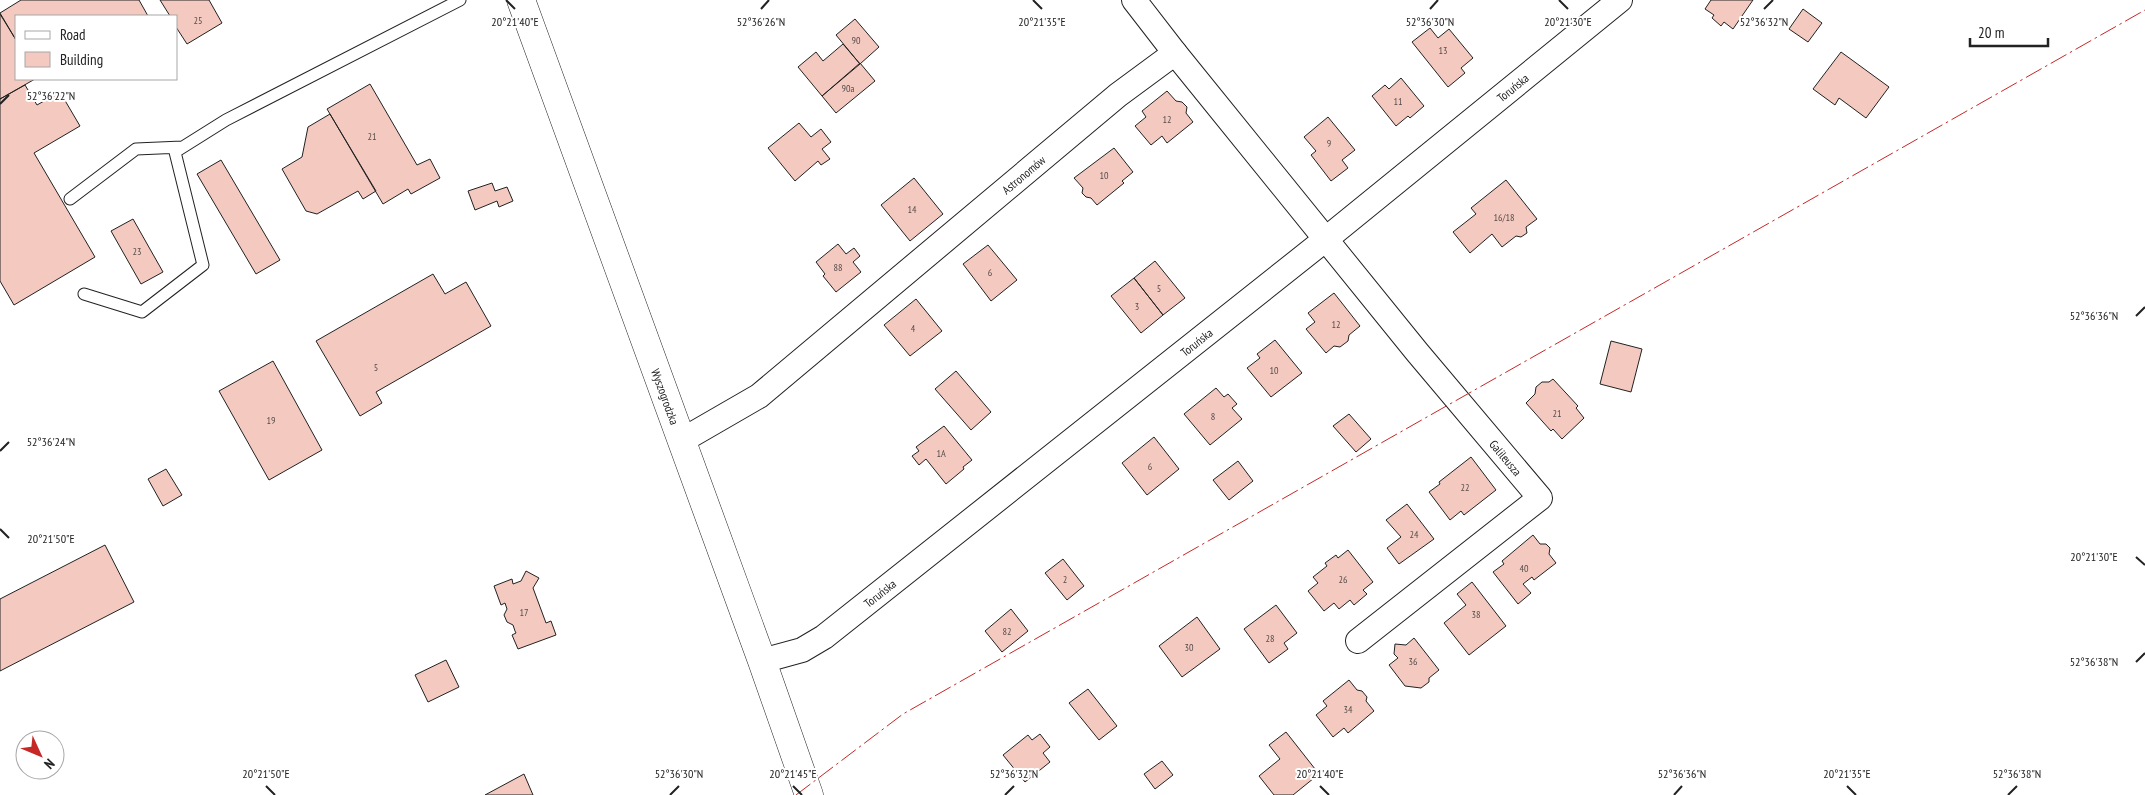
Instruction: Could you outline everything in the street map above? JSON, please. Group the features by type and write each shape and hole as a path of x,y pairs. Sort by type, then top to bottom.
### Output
{"main road":[{"name":"Wyszogrodzka","path":"522,0 681,442 762,660 808,795"}],"street":[{"path":"1134,0 1174,53 1326,239"},
{"name":"Toruńska","path":"762,660 802,650 824,637 1326,239 1620,0"},
{"name":"Astronomów","path":"681,442 759,396 1118,95 1174,53"},
{"name":"Galileusza","path":"1326,239 1540,498 1358,641"}],"lane":[{"path":"84,294 142,312 203,265 175,152 226,120 460,0"},
{"path":"70,199 136,149 182,148"}],"building":[{"path":"21,0 139,0 147,15 15,15 15,38 0,13"},
{"path":"160,0 209,0 222,23 187,44 178,30 178,15 169,15"},
{"path":"1711,0 1753,0 1733,29 1724,22 1721,26 1712,18 1714,15 1705,9"},
{"path":"1803,9 1822,23 1808,42 1789,29"},
{"path":"0,14 15,38 15,80 33,80 0,99"},
{"path":"855,19 879,47 860,64 836,35"},
{"path":"1430,28 1438,38 1449,29 1473,58 1461,68 1465,73 1448,87 1412,42"},
{"path":"843,44 860,64 822,96 798,67 816,52 823,61"},
{"path":"1841,52 1889,87 1866,118 1839,98 1835,105 1813,89"},
{"path":"860,63 875,81 836,113 822,96"},
{"path":"1401,78 1424,106 1410,118 1408,116 1396,126 1372,96 1385,85 1389,89"},
{"path":"370,84 417,165 430,159 440,178 411,194 408,189 383,204 327,109"},
{"path":"25,85 37,105 60,92 80,126 34,153 95,257 14,305 0,281 0,99"},
{"path":"1167,91 1176,101 1182,102 1187,107 1186,113 1193,122 1167,143 1162,136 1151,145 1135,126 1146,117 1142,111"},
{"path":"330,114 376,191 363,199 358,191 317,214 306,211 282,169 302,157 308,127"},
{"path":"1328,117 1355,150 1342,160 1348,168 1331,181 1311,155 1316,151 1304,137"},
{"path":"799,123 811,137 821,129 831,142 822,149 830,159 821,165 818,161 795,181 768,148"},
{"path":"1114,148 1133,172 1122,181 1124,183 1097,205 1091,198 1086,197 1082,193 1083,188 1074,178"},
{"path":"221,160 280,260 256,274 197,174"},
{"path":"914,178 943,214 910,241 881,205"},
{"path":"1506,180 1537,219 1526,227 1527,233 1521,237 1516,236 1502,247 1492,234 1470,253 1453,232 1476,214 1471,208"},
{"path":"492,183 495,191 507,187 513,201 499,207 497,201 475,210 468,191"},
{"path":"133,219 163,272 141,284 111,231"},
{"path":"838,244 846,254 854,248 860,256 853,262 861,272 836,292 823,276 825,274 816,262"},
{"path":"988,245 1017,280 991,301 963,264"},
{"path":"1155,261 1185,298 1163,315 1134,278"},
{"path":"433,274 445,294 466,282 491,326 376,392 382,403 360,416 316,341"},
{"path":"1134,278 1163,315 1141,333 1111,296"},
{"path":"1334,293 1360,326 1349,335 1348,341 1340,347 1334,346 1326,353 1306,329 1315,322 1308,313"},
{"path":"916,299 942,331 910,356 884,325"},
{"path":"1275,340 1302,373 1271,397 1247,368 1260,358 1257,354"},
{"path":"1611,341 1642,349 1631,392 1600,384"},
{"path":"273,361 322,450 269,480 219,391"},
{"path":"956,371 991,412 971,430 935,389"},
{"path":"1553,379 1578,406 1576,408 1584,418 1562,439 1553,429 1551,431 1526,403 1535,394 1536,387 1542,382 1549,382"},
{"path":"1216,388 1224,397 1228,394 1237,404 1232,408 1242,419 1210,445 1184,414"},
{"path":"1349,414 1371,439 1356,452 1333,426"},
{"path":"944,426 972,460 946,484 926,459 919,465 912,456 919,451 916,447"},
{"path":"1154,437 1179,469 1147,495 1122,463"},
{"path":"1471,457 1496,490 1464,515 1461,511 1450,520 1429,492"},
{"path":"1238,461 1253,481 1229,500 1213,480"},
{"path":"166,469 182,495 163,506 148,479"},
{"path":"1407,504 1434,539 1399,564 1387,548 1401,537 1386,520"},
{"path":"1533,535 1540,544 1546,544 1550,548 1549,554 1556,563 1534,580 1532,577 1523,584 1531,593 1518,604 1493,572 1504,564 1502,561"},
{"path":"105,545 134,602 0,671 0,599"},
{"path":"1348,550 1373,582 1363,590 1367,594 1354,605 1350,600 1339,609 1334,603 1324,611 1308,591 1318,583 1313,577 1327,566 1325,563 1336,555 1338,558"},
{"path":"1063,559 1084,586 1067,600 1045,573"},
{"path":"526,571 539,578 533,588 546,623 551,621 556,635 518,649 512,635 516,633 513,625 507,622 504,615 507,609 505,603 501,605 494,586 512,579 513,584 521,581"},
{"path":"1472,582 1506,626 1469,655 1444,623 1466,605 1457,594"},
{"path":"1276,605 1297,633 1284,643 1288,649 1269,663 1244,629"},
{"path":"1011,609 1028,631 1002,652 985,631"},
{"path":"1197,617 1220,649 1182,677 1159,646"},
{"path":"1414,638 1439,670 1421,688 1405,686 1389,665 1398,658 1394,654 1395,644 1406,645"},
{"path":"446,660 459,687 428,702 415,675"},
{"path":"1349,680 1357,690 1362,691 1367,697 1366,701 1374,711 1348,733 1344,728 1333,737 1316,715 1327,706 1323,701"},
{"path":"1088,689 1117,726 1099,740 1069,703"},
{"path":"1286,732 1319,774 1293,795 1274,795 1259,776 1280,759 1269,745"},
{"path":"1040,734 1050,747 1043,753 1050,762 1025,782 1003,755 1028,735 1032,740"},
{"path":"1162,761 1173,775 1155,789 1144,774"},
{"path":"524,774 533,795 485,795"}],"power":[{"path":"796,795 903,714 2145,10"}]}
